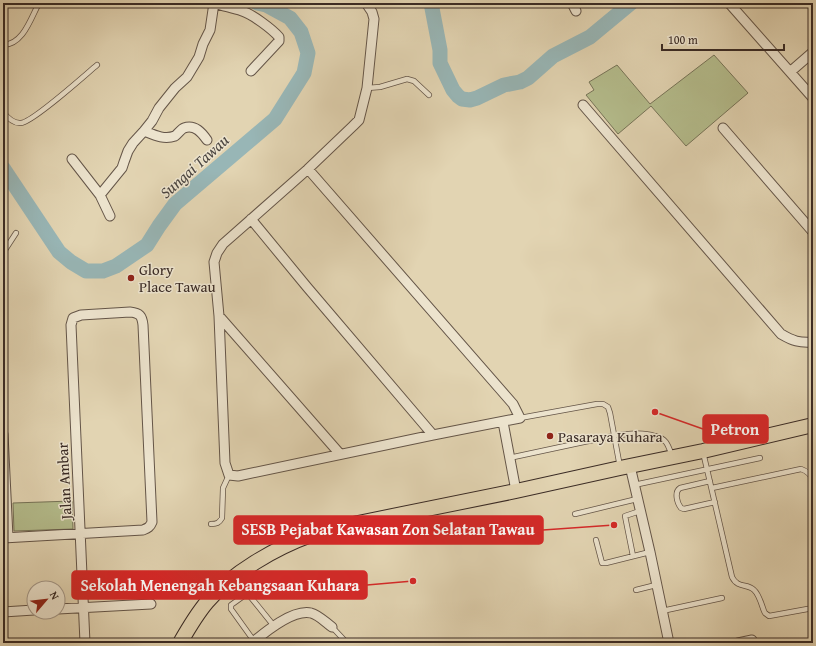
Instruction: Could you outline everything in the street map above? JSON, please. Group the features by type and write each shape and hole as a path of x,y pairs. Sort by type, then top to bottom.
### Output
{"main road":[{"path":"180,643 206,603 241,572 255,562 294,542 312,535 809,427"}],"street":[{"path":"100,195 122,168 128,151 133,143 152,121 159,108 175,88 187,77 200,57 210,30 214,3 243,11 261,22 279,37 279,41 251,71"},
{"path":"308,169 513,404 520,418 238,476 228,475 225,463 219,316 214,262 217,253 223,244 308,169 359,120 367,88 374,19 372,12 366,3"},
{"path":"729,3 813,98"},
{"path":"790,72 813,52"},
{"path":"582,105 780,334 791,340 803,343 813,342"},
{"path":"144,131 159,137 167,137 175,135 184,128 190,127 196,128 208,140"},
{"path":"723,128 813,232"},
{"path":"72,160 100,195 110,216"},
{"path":"251,219 432,435"},
{"name":"Jalan Ambar","path":"81,534 143,530 149,527 152,522 143,325 140,315 136,313 130,312 82,315 74,318 71,325 85,643"},
{"path":"219,316 340,454"},
{"path":"503,422 516,491"},
{"path":"3,434 5,538 81,534"},
{"path":"625,467 634,485 650,552 668,643"},
{"path":"66,609 152,604"},
{"path":"3,612 26,611"},
{"path":"253,642 274,626 296,614 310,613 332,628"},
{"path":"738,643 752,640"}],"lane":[{"path":"3,46 16,42 22,36 39,3"},
{"path":"3,112 11,120 16,122 21,123 27,121 38,114 97,65"},
{"path":"367,88 380,87 406,79 414,81 429,95"},
{"path":"3,253 16,233"},
{"path":"520,418 603,404 608,407 614,436 625,467"},
{"path":"509,458 614,436 636,434 656,436 663,440 668,444 672,457"},
{"path":"703,451 732,577 738,584 752,588 755,591 765,614 769,616 813,608"},
{"path":"634,485 760,458"},
{"path":"712,488 801,469 807,471 812,477 813,481"},
{"path":"211,524 217,524 222,518 223,488 228,475"},
{"path":"710,481 678,489 676,492 679,505 684,509 715,502"},
{"path":"575,514 637,499"},
{"path":"633,556 625,516 640,511"},
{"path":"596,540 602,563 650,552"},
{"path":"636,590 656,585"},
{"path":"253,642 231,609 231,605 245,595 249,595 274,626"},
{"path":"662,611 722,598"},
{"path":"332,628 347,643"}],"green space":[{"path":"714,55 748,93 686,146 651,106 618,134 586,95 594,90 589,82 617,65 650,104"},
{"path":"72,501 73,529 14,531 13,503"}],"waterway":[{"name":"Sungai Tawau","path":"3,168 59,252 71,262 86,271 103,271 116,266 147,245 175,204 275,119 304,73 308,53 301,32 290,18 266,5 257,3"},
{"name":"Sungai Tawau","path":"431,3 440,50 440,63 453,90 462,99 470,100 504,85 520,82 528,78 553,56 590,37 631,3"}],"place":[{"name":"Glory Place Tawau","path":"131,278"},
{"name":"Petron","path":"655,412"},
{"name":"Pasaraya Kuhara","path":"550,436"},
{"name":"SESB Pejabat Kawasan Zon Selatan Tawau","path":"614,525"},
{"name":"Sekolah Menengah Kebangsaan Kuhara","path":"413,581"}]}
